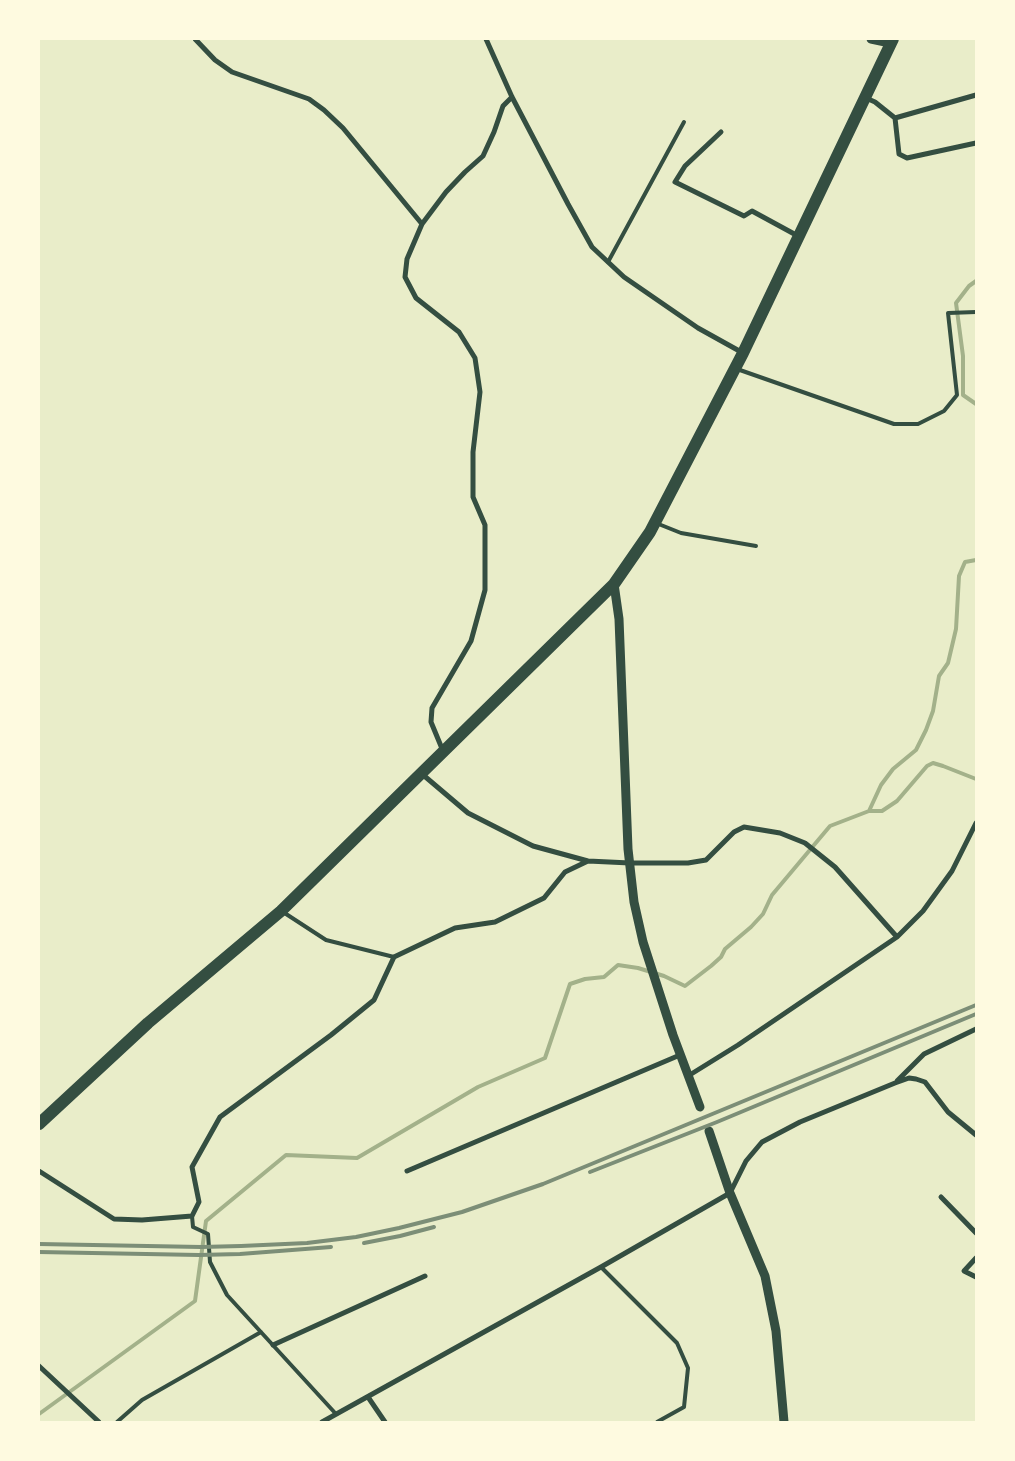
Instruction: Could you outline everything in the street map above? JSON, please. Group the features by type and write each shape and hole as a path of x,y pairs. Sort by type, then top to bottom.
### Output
{"main road":[{"path":"39,1124 148,1023 281,911 614,584 655,523 743,353 892,41"}],"street":[{"path":"195,39 215,60 232,72 309,99 324,110 343,128 422,224"},
{"path":"486,39 512,98 592,247 624,277 698,328 743,353"},
{"path":"871,39 892,41"},
{"path":"895,118 976,95"},
{"path":"864,97 875,102 895,118 899,154 907,158 976,143"},
{"path":"443,751 431,722 432,708 471,641 485,590 486,525 473,497 473,452 480,392 475,358 463,338 416,298 405,277 408,259 422,224 446,192 483,156 503,106 512,98"},
{"path":"721,132 685,166 675,182 744,216 752,211 798,236"},
{"path":"614,584 618,619 628,849 634,902 643,942 687,1076 700,1107"},
{"path":"421,773 468,813 533,846 588,861 688,863 706,860 734,832 744,828 780,833 805,844 835,867 897,936"},
{"path":"687,1076 738,1045 897,936 923,911 952,871 976,823"},
{"path":"39,1171 114,1219 142,1220 192,1216 199,1202 192,1167 220,1117 331,1035 374,1000 394,956 455,928 495,922 544,898 565,872 588,861"},
{"path":"893,1084 924,1054 976,1029"},
{"path":"407,1171 680,1055"},
{"path":"322,1422 730,1193 746,1161 762,1142 800,1122 909,1078 925,1082 948,1112 976,1135"},
{"path":"709,1131 730,1193 765,1276 776,1332 784,1422"},
{"path":"941,1197 976,1233"},
{"path":"976,1258 964,1271 976,1277"},
{"path":"272,1345 425,1276"},
{"path":"39,1366 99,1422"},
{"path":"368,1396 385,1422"}],"lane":[{"path":"608,262 684,122"},
{"path":"735,368 894,424 918,424 944,411 957,395 948,313 976,312"},
{"path":"655,523 681,533 756,546"},
{"path":"281,911 326,940 394,956"},
{"path":"192,1216 193,1228 208,1234 210,1262 227,1295 336,1414"},
{"path":"601,1267 677,1343 688,1368 684,1407 657,1422"},
{"path":"117,1422 142,1400 261,1332"}],"waterway":[{"path":"976,281 969,286 956,303 963,356 963,395 976,404"},
{"path":"869,811 881,785 893,769 916,750 926,730 933,711 939,676 948,663 956,629 959,576 965,562 976,560"},
{"path":"39,1414 195,1301 206,1221 286,1155 357,1158 478,1087 545,1058 570,984 585,979 604,977 618,965 638,968 664,976 685,986 721,957 725,949 763,914 772,895 830,826 869,811 882,811 897,801 927,766 933,763 976,779"}],"railway":[{"path":"39,1244 201,1247 307,1243 356,1237 462,1212 543,1184 976,1005"},
{"path":"590,1172 717,1122 976,1014"},
{"path":"364,1243 434,1227"},
{"path":"39,1252 199,1255 331,1247"}]}
